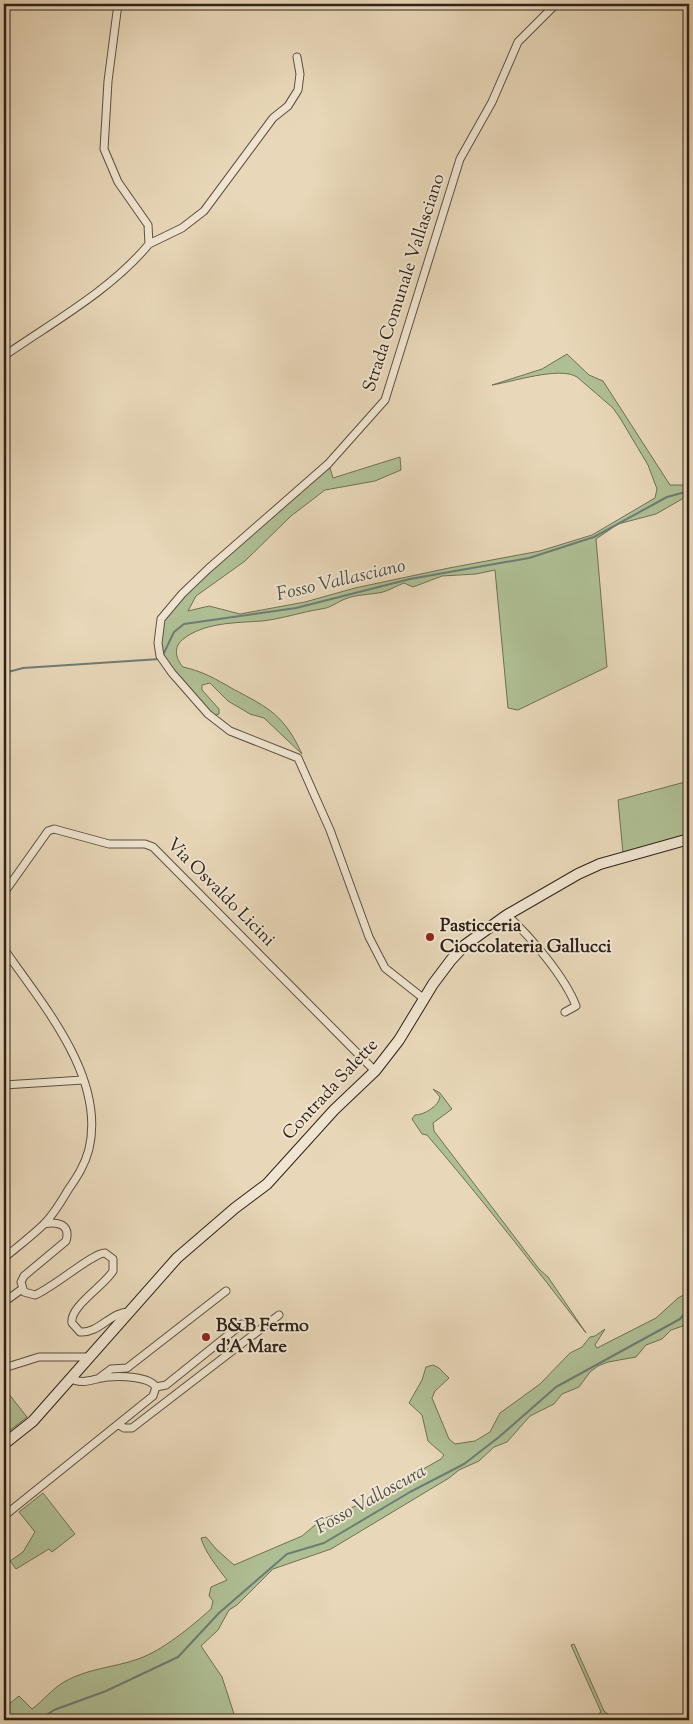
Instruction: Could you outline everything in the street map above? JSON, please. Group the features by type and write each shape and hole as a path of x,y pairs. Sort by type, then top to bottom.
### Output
{"main road":[{"name":"Contrada Salette","path":"4,1444 33,1421 88,1357 132,1312 177,1258 235,1208 267,1184 334,1110 375,1071 399,1040 423,998 451,960 465,945 507,915 578,874 600,864 689,839"}],"street":[{"path":"118,4 108,81 104,149 118,182 148,225 149,244"},
{"name":"Strada Comunale Vallasciano","path":"423,998 385,968 369,937 330,830 298,758 218,724 161,658 158,643 161,619 182,594 324,468 385,400 460,159 492,102 518,42 556,4"},
{"path":"4,356 105,286 138,257 149,244 182,228 204,211 272,118 288,106 298,90 300,74 297,57"},
{"name":"Via Osvaldo Licini","path":"4,893 48,831 54,829 62,829 109,844 145,844 153,846 375,1071"},
{"path":"507,915 524,930 570,990 576,1006 565,1012"},
{"path":"4,949 56,1024 72,1051 91,1113 91,1135 83,1166 44,1224 4,1258"},
{"path":"4,1085 82,1080"},
{"path":"44,1224 56,1222 63,1225 67,1232 66,1241 24,1276 21,1282 22,1289 29,1295 38,1295 53,1287 96,1254 105,1253 113,1260 113,1271 102,1286 75,1310 72,1315 72,1324 80,1332 89,1331 123,1312 132,1312"},
{"path":"4,1302 22,1289"},
{"path":"99,1378 111,1369 127,1368 226,1291"},
{"path":"118,1424 124,1428 132,1428 279,1315"},
{"path":"156,1387 166,1385 242,1324"},
{"path":"4,1368 40,1357 88,1357"},
{"path":"70,1378 79,1382 117,1376 140,1379 154,1383 156,1387"},
{"path":"4,1516 154,1395 156,1387"}],"green space":[{"path":"567,354 589,375 603,381 670,485 689,485 689,495 656,514 618,524 596,539 607,667 518,710 508,708 495,570 476,574 442,576 413,587 404,583 383,592 350,597 325,608 269,620 220,624 191,634 177,646 177,657 183,667 209,676 266,708 282,721 302,754 264,718 250,714 228,701 210,683 202,685 202,690 219,709 219,714 213,716 181,681 163,655 161,648 163,619 205,576 319,475 330,468 333,478 400,457 401,470 375,481 325,490 291,516 245,561 196,596 188,611 209,606 240,614 305,602 355,588 449,568 540,551 592,535 655,498 657,489 648,465 620,418 613,408 577,377 569,374 548,374 492,385 542,369"},
{"path":"685,782 689,800 689,834 623,853 618,800"},
{"path":"433,1089 440,1093 452,1109 433,1123 434,1131 539,1269 548,1277 586,1333 488,1208 427,1135 422,1134 412,1119 415,1115 427,1112 437,1104 440,1097"},
{"path":"689,1292 689,1312 683,1326 671,1330 662,1339 646,1345 636,1357 608,1362 598,1366 590,1372 579,1387 562,1394 554,1404 530,1416 507,1442 494,1447 479,1461 459,1470 449,1478 331,1549 273,1569 237,1605 229,1610 218,1630 201,1646 222,1677 236,1720 4,1720 4,1708 19,1696 32,1709 56,1688 73,1677 138,1659 157,1650 186,1630 211,1609 213,1601 209,1596 211,1587 227,1580 208,1554 201,1538 206,1537 234,1565 302,1536 321,1520 363,1503 441,1459 444,1455 428,1441 422,1415 409,1403 422,1380 426,1367 433,1365 449,1378 435,1391 432,1398 449,1439 455,1444 475,1441 490,1432 500,1413 540,1384 570,1353 582,1347 590,1337 605,1329 595,1345 597,1348 656,1318 678,1298"},
{"path":"4,1388 27,1417 4,1435"},
{"path":"43,1493 75,1534 52,1552 49,1549 16,1569 10,1561 23,1552 35,1532 19,1512"},
{"path":"574,1644 604,1711 613,1718 628,1718 632,1720 591,1720 601,1712 571,1645"}],"waterway":[{"name":"Fosso Vallasciano","path":"163,655 174,632 184,624 296,608 410,579 529,558 594,537 667,497 689,491"},
{"name":"Fosso Vallasciano","path":"4,673 23,668 160,659"},
{"name":"Fosso Valloscura","path":"39,1720 54,1710 106,1691 178,1657 219,1613 287,1554 324,1543 410,1492 464,1464 499,1437 556,1387 680,1319 689,1308"}],"place":[{"name":"Pasticceria Cioccolateria Gallucci","path":"430,937"},
{"name":"B&B Fermo d'A Mare","path":"206,1337"}]}
